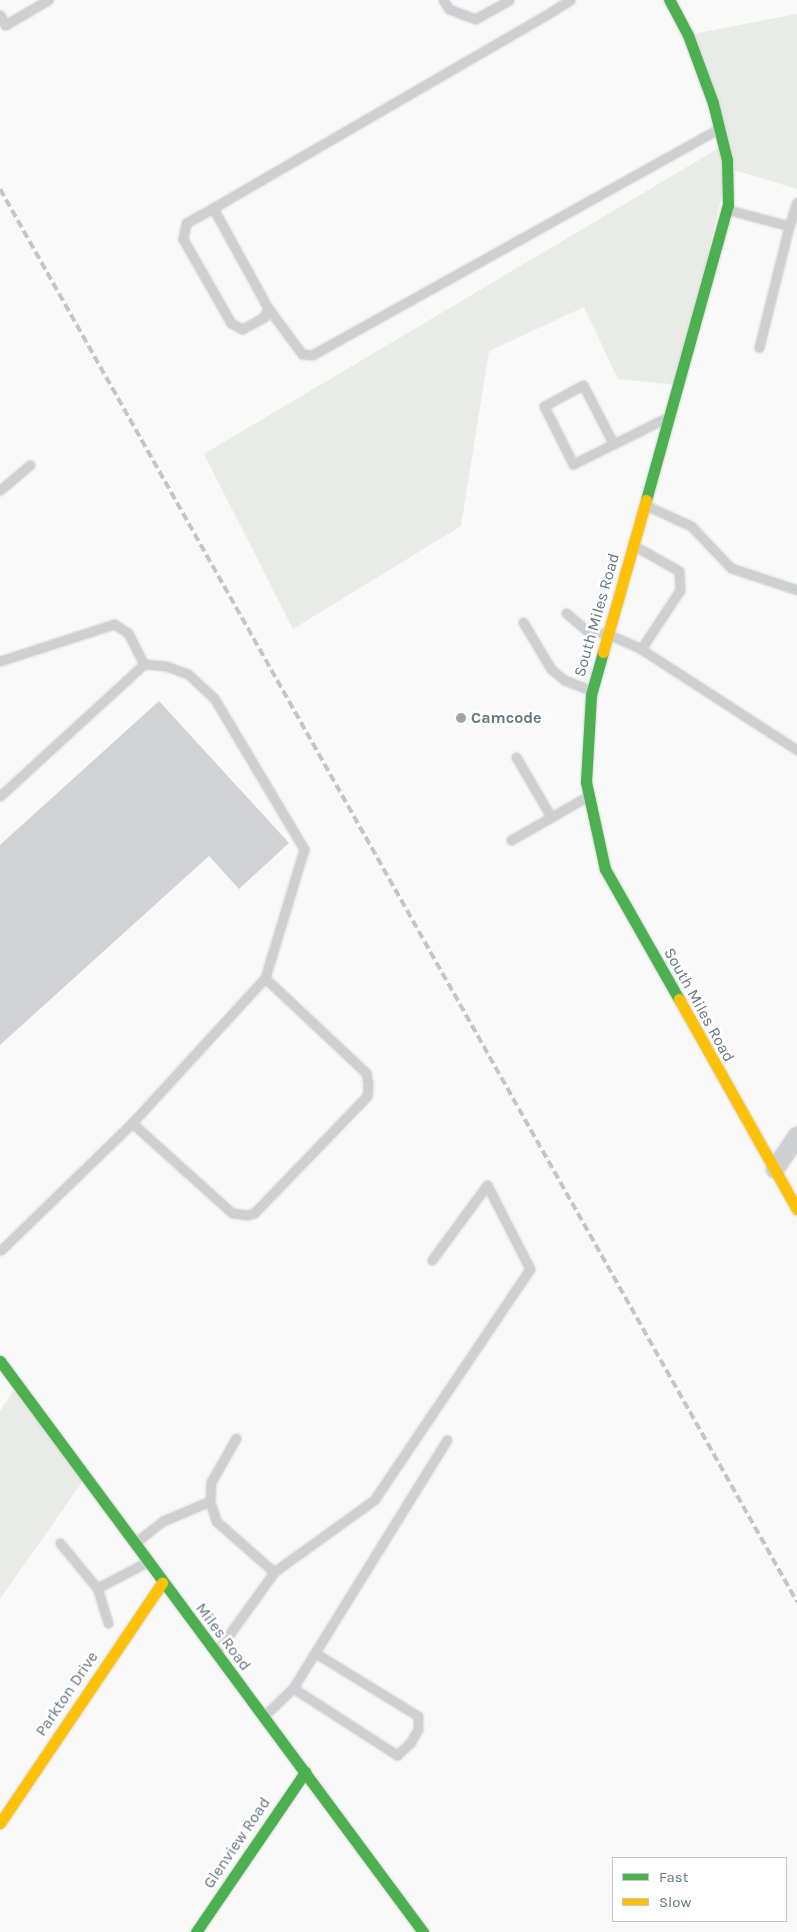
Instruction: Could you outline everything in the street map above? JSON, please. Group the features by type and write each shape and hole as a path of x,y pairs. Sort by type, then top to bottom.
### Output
{"street":[{"name":"South Miles Road","path":"669,0 688,35 720,128 728,160 727,210 592,691 586,735 588,796 605,869 797,1209"},
{"path":"775,1169 797,1136"},
{"name":"Miles Road","path":"0,1361 162,1583 423,1932"},
{"name":"Parkton Drive","path":"0,1823 162,1583"},
{"name":"Glenview Road","path":"196,1932 305,1772"}],"lane":[{"path":"0,15 5,25 48,0"},
{"path":"443,0 449,9 475,19 509,0"},
{"path":"268,308 264,318 242,329 231,323 183,239 186,223 570,0"},
{"path":"213,208 268,308 302,354 312,355 720,128"},
{"path":"759,347 789,226 797,202"},
{"path":"727,210 789,226"},
{"path":"613,443 583,385 544,406 572,464 669,417"},
{"path":"0,490 30,465"},
{"path":"644,505 691,526 731,568 797,590"},
{"path":"633,545 679,571 680,590 641,649"},
{"path":"566,613 586,630 608,634 641,649 797,750"},
{"path":"524,622 550,669 564,680 592,691"},
{"path":"0,662 114,624 128,633 144,664"},
{"path":"0,796 144,664 166,666 188,674 214,698 304,849 265,978 132,1123 0,1250"},
{"path":"516,757 551,817"},
{"path":"510,840 588,796"},
{"path":"132,1123 232,1213 247,1215 254,1213 367,1096 366,1073 265,978"},
{"path":"215,1654 274,1572 374,1500 530,1269 487,1184 432,1260"},
{"path":"236,1438 211,1482 210,1501 216,1521 274,1572"},
{"path":"263,1717 292,1688 447,1440"},
{"path":"134,1544 163,1522 210,1501"},
{"path":"60,1543 97,1588 108,1623"},
{"path":"97,1588 147,1562"},
{"path":"292,1688 397,1755 410,1743 418,1729 418,1716 315,1653"}],"shaded area":[{"path":"797,14 797,189 728,168 678,385 618,379 584,307 489,351 461,526 293,629 204,454 724,145 688,35"},
{"path":"17,1385 85,1478 0,1599 0,1411"}],"building":[{"path":"159,701 289,843 239,889 209,856 0,1045 0,845"}],"railway":[{"path":"0,189 797,1602"}],"traffic: fast":[{"path":"646,500 728,205 727,160 713,103 688,35 669,0"},
{"path":"603,652 591,695 586,782 605,869 679,999"},
{"path":"0,1361 423,1932"},
{"path":"196,1932 305,1772"}],"traffic: slow":[{"path":"603,652 646,500"},
{"path":"679,999 797,1209"},
{"path":"0,1823 162,1583"}],"place":[{"name":"Camcode","path":"461,718"}]}
